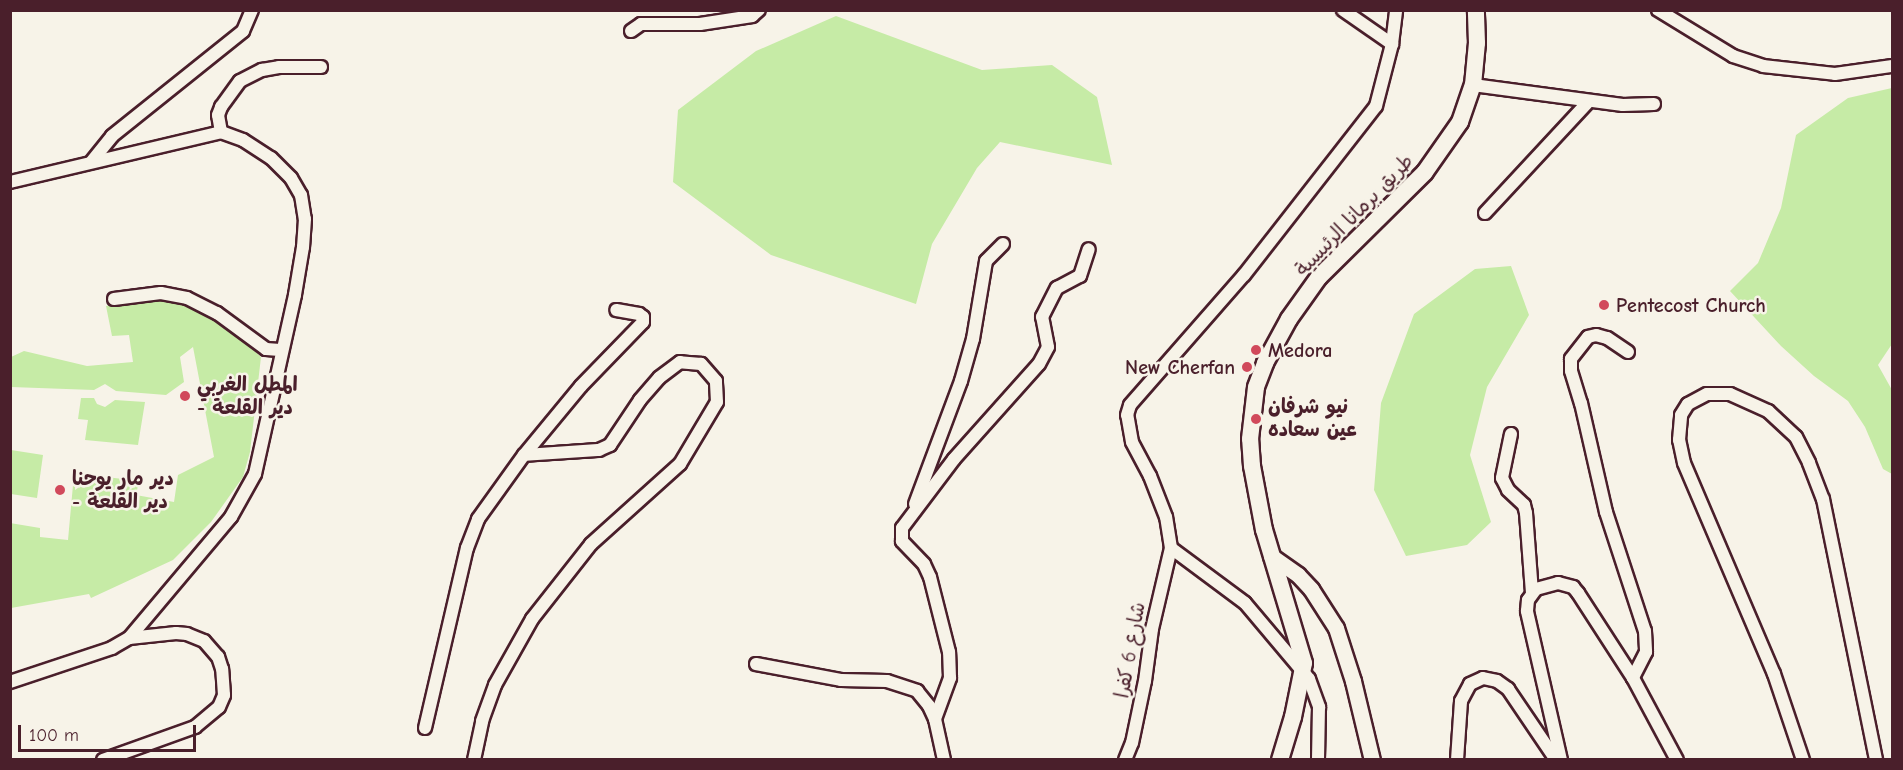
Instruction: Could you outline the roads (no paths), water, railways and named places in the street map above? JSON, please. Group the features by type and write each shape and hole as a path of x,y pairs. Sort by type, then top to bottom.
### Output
{"main road":[{"name":"طريق برمانا الرئيسية","path":"1280,759 1293,717 1303,670 1300,645 1271,556 1258,495 1250,439 1256,387 1265,363 1289,319 1319,278 1408,190 1437,157 1460,122 1473,85 1477,43 1476,10"}],"street":[{"path":"92,161 112,136 243,31 252,10"},
{"path":"631,31 641,24 700,24 752,16 759,10"},
{"path":"1343,10 1392,44"},
{"path":"1318,759 1319,707 1314,687 1303,670 1245,603 1171,548 1166,517 1150,476 1132,442 1127,415 1130,405 1244,275 1376,106 1392,44 1396,10"},
{"path":"1658,10 1733,56 1762,66 1835,74 1893,66"},
{"path":"221,132 218,116 221,106 240,81 262,70 279,67 321,67"},
{"path":"1473,85 1623,105 1654,104"},
{"path":"1485,213 1589,101"},
{"path":"10,182 221,132 243,140 271,158 291,178 300,195 305,219 303,247 255,474 246,494 231,517 129,638 112,648 10,682"},
{"path":"913,514 916,496 957,391 970,349 986,261 1003,244"},
{"path":"935,718 948,687 951,668 930,577 924,564 902,541 902,528 954,459 1039,363 1048,347 1042,317 1057,288 1080,276 1089,249"},
{"path":"114,299 161,293 188,298 217,313 266,349 280,350"},
{"path":"425,728 467,548 478,519 524,455 581,386 643,322 643,317 639,314 616,310"},
{"path":"1628,352 1607,338 1596,335 1588,337 1571,359 1571,371 1581,403 1605,512 1645,631 1646,652 1633,678"},
{"path":"474,759 482,721 495,686 531,619 591,544 680,464 717,402 716,381 701,364 680,362 659,378 640,400 610,445 599,450 524,455"},
{"path":"1803,759 1774,674 1684,463 1679,440 1681,415 1688,404 1707,394 1730,394 1768,411 1796,437 1809,463 1823,499 1876,759"},
{"path":"1511,434 1502,478 1508,490 1524,505 1532,593"},
{"name":"شارع 6 كفرا","path":"1125,759 1132,743 1145,681 1152,629 1171,548"},
{"path":"1271,556 1298,575 1311,590 1336,628 1353,681 1372,759"},
{"path":"1561,759 1529,623 1528,600 1532,593 1550,584 1565,584 1573,587 1633,678 1677,759"},
{"path":"103,759 195,727 219,707 224,695 222,669 218,657 204,641 187,634 176,633 129,638"},
{"path":"756,664 841,680 887,681 917,691 935,718 944,759"},
{"path":"1457,759 1461,701 1470,684 1483,678 1497,681 1508,689 1556,759"}],"place":[{"name":"Pentecost Church","path":"1604,305"},
{"name":"Medora","path":"1256,350"},
{"name":"New Cherfan","path":"1247,367"},
{"name":"المطل الغربي - دير القلعة","path":"185,396"},
{"name":"نيو شرفان عين سعاده","path":"1256,419"},
{"name":"دير مار يوحنا - دير القلعة","path":"60,490"}]}
